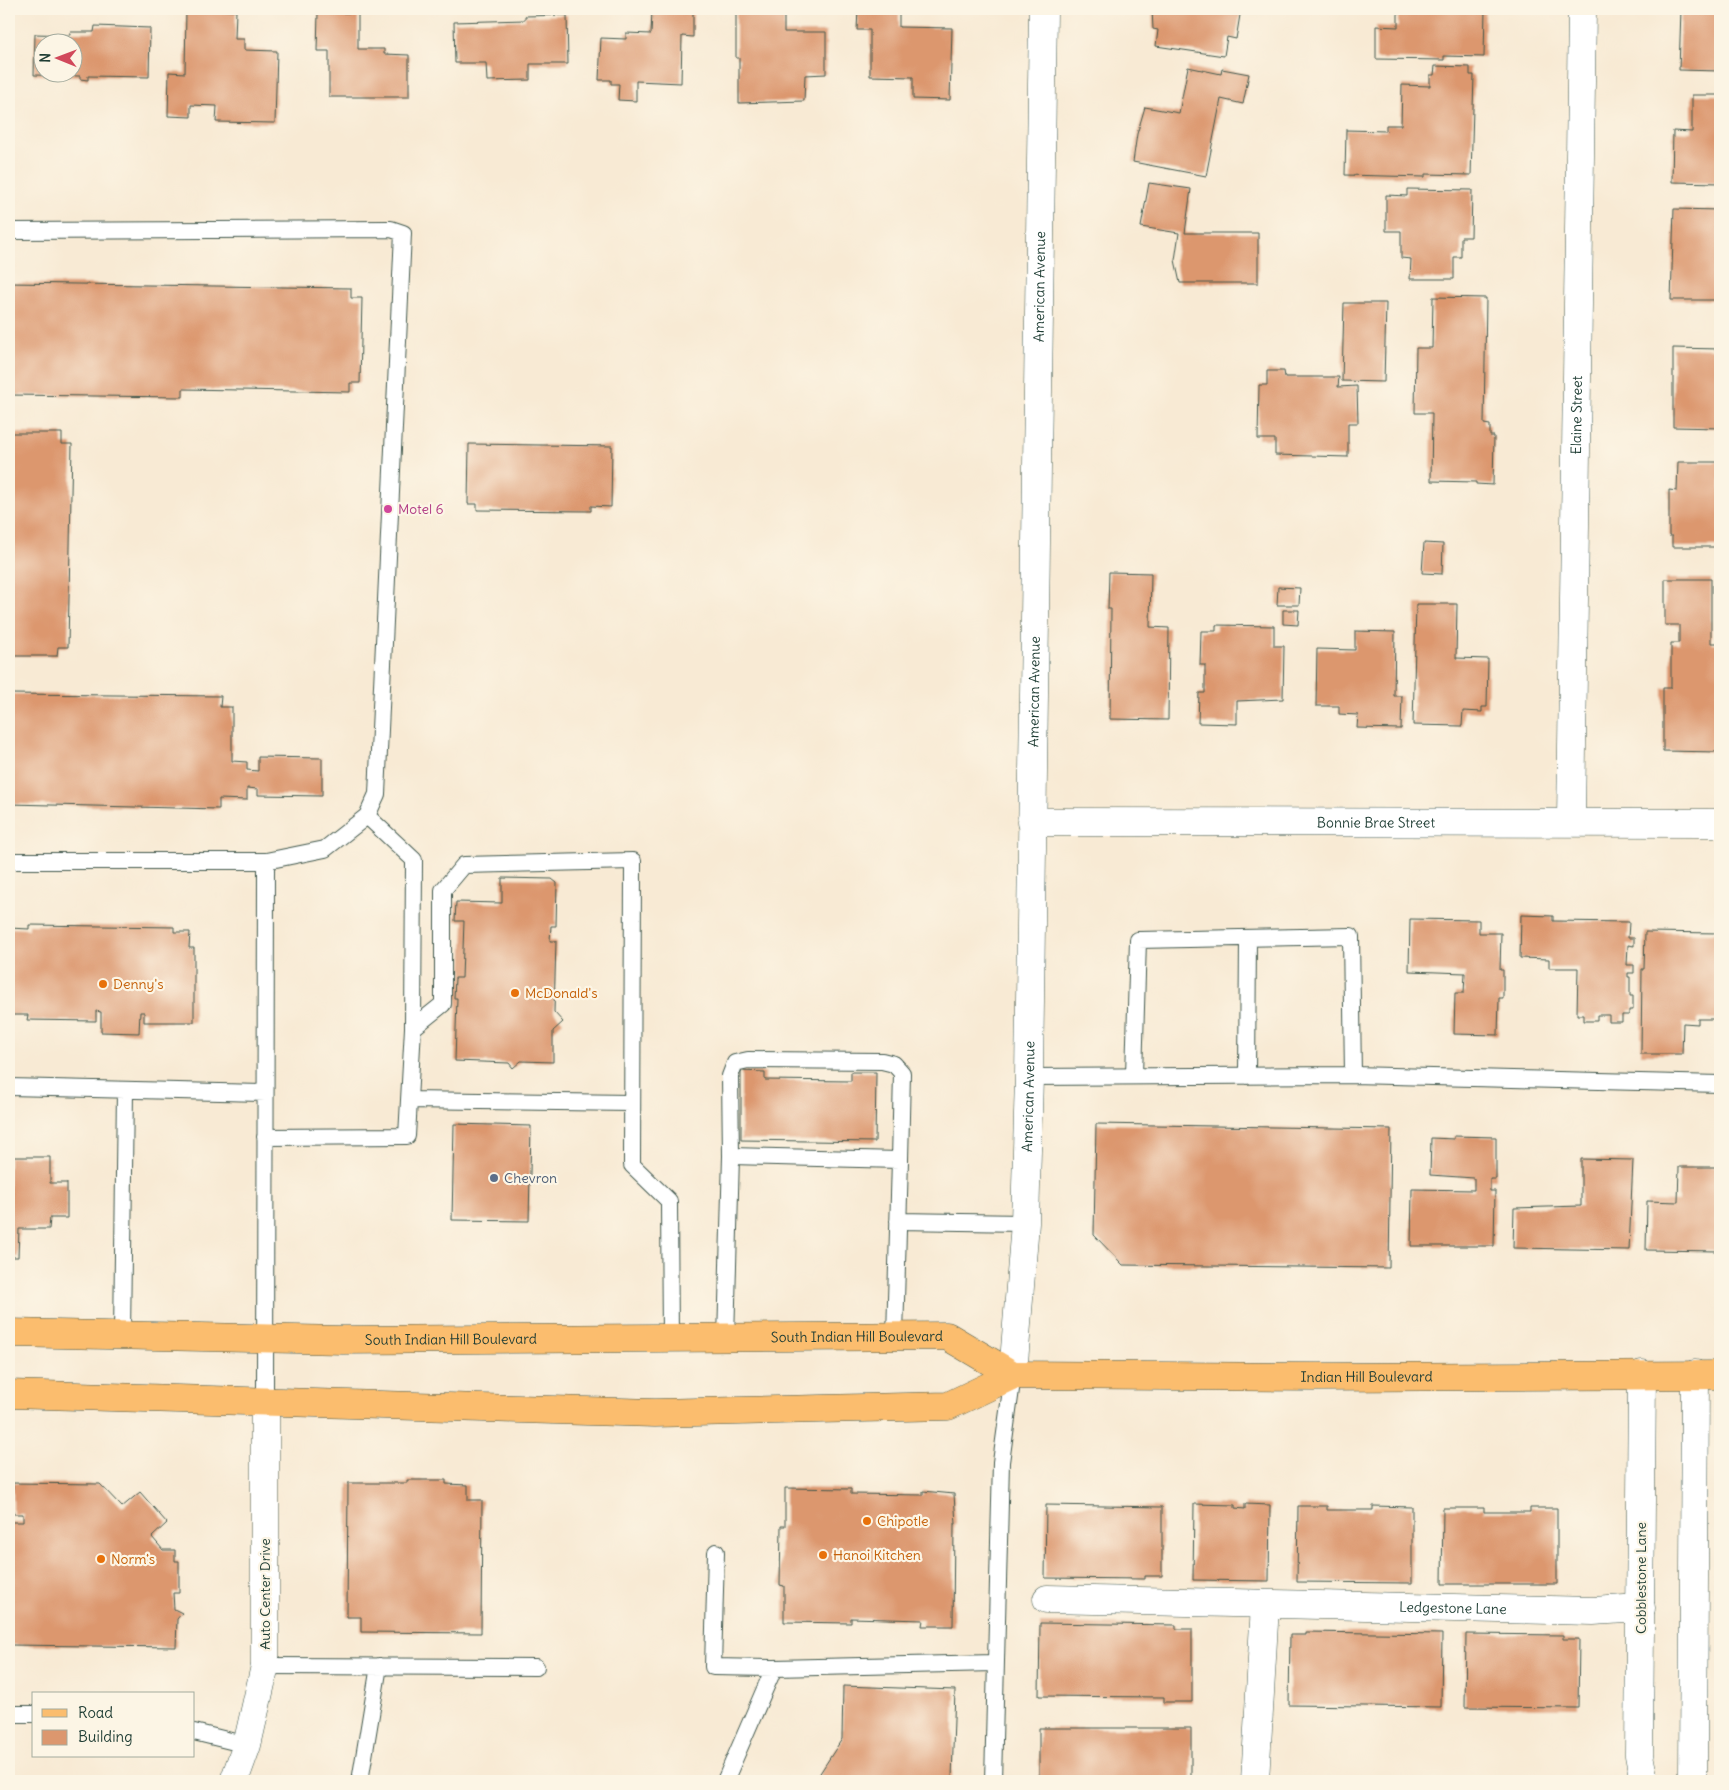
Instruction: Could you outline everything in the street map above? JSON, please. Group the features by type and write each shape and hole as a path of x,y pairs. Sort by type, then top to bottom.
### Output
{"main road":[{"name":"South Indian Hill Boulevard","path":"9,1333 265,1339 726,1339 947,1336 1013,1375"},
{"name":"Indian Hill Boulevard","path":"1013,1375 1318,1377 1708,1374"},
{"path":"9,1394 655,1413 948,1406 1013,1375"}],"street":[{"name":"American Avenue","path":"1013,1375 1025,1223 1029,1077 1043,9"},
{"name":"Elaine Street","path":"1571,821 1582,9"},
{"name":"Bonnie Brae Street","path":"1032,822 1571,821 1720,823"},
{"name":"Cobblestone Lane","path":"1642,1374 1639,1755 1644,1781"},
{"path":"1693,1781 1708,1374"},
{"name":"Auto Center Drive","path":"234,1781 247,1745 264,1666 265,1402"},
{"name":"Ledgestone Lane","path":"1047,1599 1593,1611 1641,1608"},
{"path":"1255,1781 1265,1605"}],"lane":[{"path":"9,231 390,229 403,233 377,794 367,816 325,849 266,861 9,861"},
{"path":"265,1136 407,1136 413,1028 414,860 367,816"},
{"path":"265,1402 266,861"},
{"path":"413,1028 443,1004 443,890 464,865 633,861 632,1165 669,1201 670,1339"},
{"path":"1134,1075 1138,940 1350,936 1353,1075"},
{"path":"1247,1076 1248,938"},
{"path":"726,1339 731,1156 730,1076 735,1063 748,1060 882,1061 894,1064 902,1074 895,1336"},
{"path":"1029,1077 1353,1075 1720,1084"},
{"path":"9,1087 265,1094"},
{"path":"122,1336 125,1090"},
{"path":"409,1100 632,1103"},
{"path":"731,1156 900,1160"},
{"path":"898,1221 1025,1223"},
{"path":"993,1781 1001,1462 1013,1375"},
{"path":"716,1552 713,1667 774,1668 995,1663"},
{"path":"264,1666 536,1667"},
{"path":"360,1781 379,1666"},
{"path":"726,1781 774,1668"},
{"path":"9,1714 32,1714"},
{"path":"195,1732 247,1745"}],"building":[{"path":"186,9 236,11 235,39 244,39 244,50 277,51 275,123 216,122 217,106 191,105 191,117 168,116 169,72 185,73"},
{"path":"652,9 693,9 693,37 682,36 681,83 636,81 636,101 618,100 619,84 611,84 611,80 599,80 601,38 626,39 626,33 651,34"},
{"path":"736,9 784,9 784,32 826,32 826,74 805,75 804,101 739,103 739,58 736,58"},
{"path":"858,9 899,9 899,27 952,28 950,100 913,99 913,77 870,76 870,30 857,30"},
{"path":"1152,9 1241,9 1236,39 1227,37 1224,56 1156,46 1158,30 1153,29"},
{"path":"1398,9 1485,9 1484,57 1444,56 1444,60 1376,59 1376,26 1398,27"},
{"path":"1681,9 1720,9 1720,71 1679,70"},
{"path":"318,13 358,13 358,49 384,49 384,54 409,55 409,97 329,97 329,51 317,51"},
{"path":"567,15 568,64 530,64 530,80 487,81 486,63 455,63 454,22 525,20 525,16"},
{"path":"95,26 150,28 149,77 88,76 88,80 82,79 82,32 94,32"},
{"path":"1435,66 1470,67 1470,75 1474,75 1471,175 1425,174 1425,177 1345,175 1346,130 1386,131 1386,125 1401,125 1402,85 1430,86 1430,75 1434,75"},
{"path":"1188,67 1221,74 1222,69 1249,74 1243,104 1221,99 1206,176 1133,162 1137,134 1145,107 1179,113"},
{"path":"1692,95 1720,95 1720,183 1672,182 1673,131 1692,132"},
{"path":"1149,183 1191,189 1185,233 1258,233 1258,283 1180,283 1175,260 1179,233 1141,227"},
{"path":"1407,189 1472,190 1471,237 1461,237 1461,257 1454,257 1454,279 1410,279 1411,259 1401,258 1401,231 1386,231 1386,195 1407,196"},
{"path":"1674,209 1720,210 1720,300 1671,300"},
{"path":"9,283 351,288 351,298 362,298 360,383 350,383 350,392 183,389 183,397 9,395"},
{"path":"1433,297 1486,298 1484,424 1490,425 1490,436 1494,436 1493,485 1476,484 1476,482 1431,481 1432,413 1415,413 1416,348 1432,348"},
{"path":"1344,303 1386,303 1384,382 1342,381"},
{"path":"1673,348 1720,349 1720,428 1673,427"},
{"path":"1267,371 1284,371 1285,377 1339,377 1338,387 1357,386 1358,423 1348,423 1348,457 1275,455 1275,439 1258,439 1259,385 1267,385"},
{"path":"9,433 62,433 62,444 72,444 68,647 58,647 57,656 9,656"},
{"path":"469,444 612,446 611,507 591,506 591,511 477,510 477,504 468,504"},
{"path":"1678,462 1720,462 1720,547 1672,547 1672,536 1669,536 1669,490 1677,491"},
{"path":"1424,543 1443,544 1442,574 1422,573"},
{"path":"1109,572 1151,573 1150,627 1169,628 1168,720 1110,719 1111,609 1108,609"},
{"path":"1665,579 1711,579 1711,643 1720,643 1720,752 1663,751 1663,688 1671,688 1671,643 1679,643 1679,625 1665,625"},
{"path":"1278,587 1300,588 1299,605 1277,605"},
{"path":"1416,604 1457,604 1456,658 1488,659 1487,707 1482,707 1482,712 1463,711 1462,726 1413,725"},
{"path":"1283,610 1299,610 1298,625 1283,624"},
{"path":"1216,625 1274,626 1274,646 1284,646 1283,699 1237,701 1237,724 1198,723 1199,693 1205,693 1205,665 1200,665 1201,631 1216,631"},
{"path":"1355,631 1395,632 1394,696 1402,696 1401,729 1357,728 1358,715 1339,714 1339,706 1316,706 1317,649 1355,650"},
{"path":"9,694 221,696 220,707 232,707 232,761 247,762 247,770 258,771 258,757 322,758 322,796 258,795 258,789 247,788 247,800 219,799 219,809 9,804"},
{"path":"502,878 552,879 557,883 556,926 551,926 550,941 556,941 554,1012 563,1022 553,1031 553,1062 521,1061 513,1068 509,1063 455,1061 457,998 454,998 455,978 462,978 464,921 455,921 456,902 502,903"},
{"path":"1521,915 1553,916 1553,921 1629,922 1628,938 1634,938 1634,946 1628,945 1627,965 1634,965 1634,973 1628,973 1628,977 1630,977 1630,996 1633,996 1633,1010 1629,1010 1629,1015 1622,1015 1622,1022 1609,1022 1609,1015 1597,1015 1597,1021 1584,1021 1584,1015 1577,1015 1578,968 1549,968 1549,959 1520,958"},
{"path":"1410,919 1479,920 1479,933 1501,933 1500,970 1503,970 1503,998 1499,998 1498,1035 1454,1034 1455,993 1464,993 1465,973 1409,971"},
{"path":"29,925 174,927 174,932 190,932 189,948 194,948 194,1022 144,1022 144,1012 140,1012 139,1033 101,1032 101,1012 96,1011 96,1021 27,1020 28,1015 9,1015 9,928 29,929"},
{"path":"1645,932 1720,933 1720,1019 1698,1019 1698,1024 1683,1023 1682,1054 1641,1054 1642,969 1644,969"},
{"path":"741,1071 765,1072 765,1080 851,1081 851,1072 876,1072 875,1142 741,1140"},
{"path":"454,1124 531,1126 529,1221 452,1220"},
{"path":"1096,1124 1391,1129 1389,1268 1123,1265 1094,1235"},
{"path":"1454,1136 1496,1137 1496,1179 1490,1179 1490,1191 1495,1191 1494,1246 1411,1246 1412,1189 1474,1190 1474,1178 1430,1175 1431,1138 1454,1139"},
{"path":"9,1157 50,1157 50,1183 67,1183 67,1218 50,1218 49,1229 19,1229 18,1257 9,1257"},
{"path":"1581,1159 1633,1160 1629,1250 1513,1248 1514,1208 1581,1206"},
{"path":"1679,1167 1717,1167 1716,1188 1720,1188 1720,1251 1646,1250 1647,1201 1678,1202"},
{"path":"407,1480 446,1480 446,1484 468,1485 468,1500 482,1500 481,1633 361,1632 361,1617 347,1617 348,1483 407,1483"},
{"path":"13,1483 100,1484 122,1507 140,1492 167,1523 152,1537 163,1550 175,1550 175,1561 179,1561 179,1593 173,1593 174,1609 182,1613 177,1619 176,1647 9,1645 9,1522 23,1522 23,1514 13,1514"},
{"path":"785,1488 851,1489 851,1494 923,1495 923,1491 954,1494 956,1524 954,1524 953,1626 922,1626 923,1620 851,1618 851,1623 784,1622 784,1586 780,1585 781,1526 785,1526"},
{"path":"1194,1504 1235,1505 1235,1508 1245,1509 1245,1504 1270,1505 1269,1581 1193,1580"},
{"path":"1046,1505 1162,1507 1162,1576 1145,1576 1145,1579 1045,1578"},
{"path":"1298,1506 1327,1506 1327,1510 1373,1510 1373,1506 1412,1507 1412,1583 1297,1582"},
{"path":"1443,1508 1484,1508 1484,1512 1530,1512 1530,1508 1557,1508 1557,1584 1442,1584"},
{"path":"1040,1623 1176,1625 1176,1629 1192,1629 1192,1702 1164,1702 1164,1697 1039,1696"},
{"path":"1306,1632 1442,1634 1441,1707 1289,1705 1290,1635 1306,1635"},
{"path":"1466,1634 1563,1635 1563,1639 1579,1639 1578,1708 1465,1707"},
{"path":"843,1686 955,1690 952,1778 950,1781 815,1781 842,1739"},
{"path":"1039,1728 1191,1728 1191,1781 1039,1781"}],"place":[{"name":"Motel 6","path":"388,509"},
{"name":"Denny's","path":"103,984"},
{"name":"McDonald's","path":"515,993"},
{"name":"Chevron","path":"494,1178"},
{"name":"Chipotle","path":"867,1521"},
{"name":"Hanoi Kitchen","path":"823,1555"},
{"name":"Norm's","path":"101,1559"}]}
